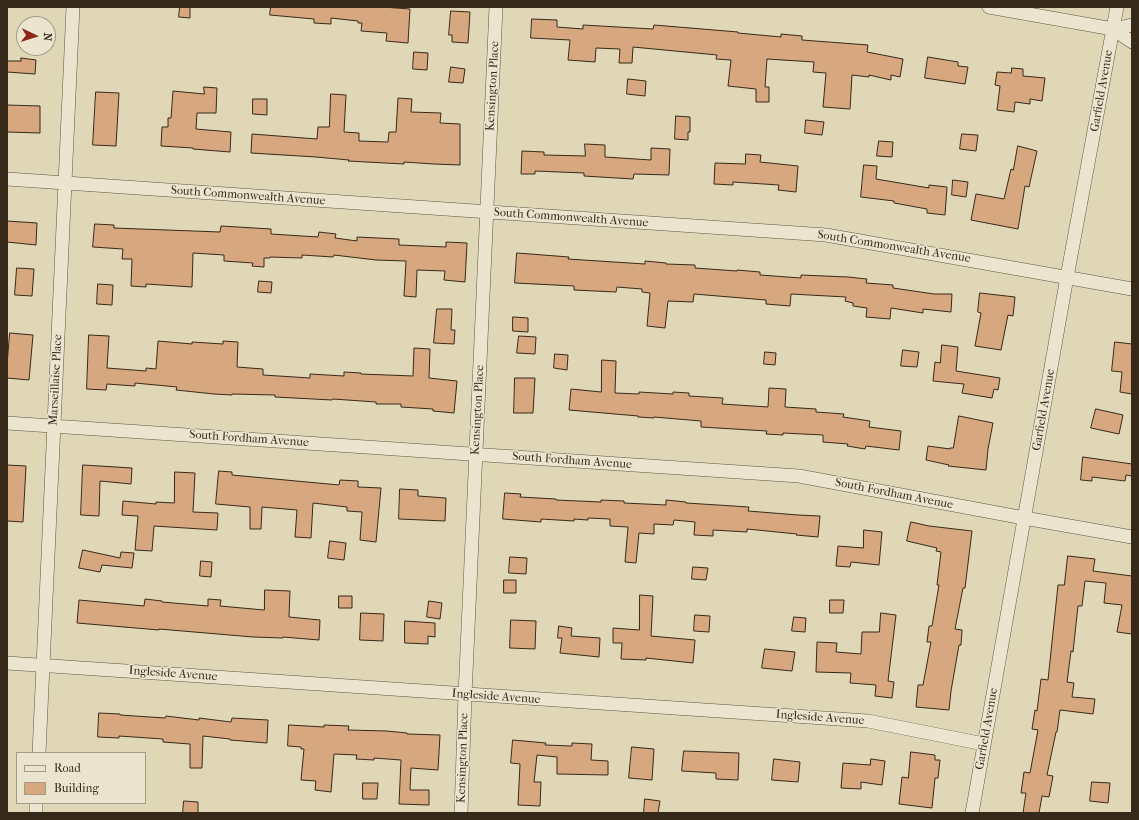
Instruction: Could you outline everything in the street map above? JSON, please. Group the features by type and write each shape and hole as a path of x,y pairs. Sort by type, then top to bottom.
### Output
{"street":[{"name":"Marseillaise Place","path":"39,752 73,7"},
{"name":"Kensington Place","path":"461,813 496,7"},
{"path":"988,7 1113,29 1132,25"},
{"name":"Garfield Avenue","path":"972,813 1067,277 1117,7"},
{"path":"1113,29 1132,42"},
{"name":"South Commonwealth Avenue","path":"7,179 826,235 1132,289"},
{"name":"South Fordham Avenue","path":"7,423 799,476 1132,537"},
{"name":"Ingleside Avenue","path":"7,663 868,721 984,744"}],"building":[{"path":"180,7 190,7 190,18 179,17"},
{"path":"271,7 383,7 410,9 408,43 386,41 387,33 361,31 362,23 358,23 358,21 331,18 331,24 314,23 314,19 270,15"},
{"path":"451,11 470,12 468,43 452,42 452,35 449,35"},
{"path":"532,19 557,20 557,27 583,29 583,25 653,29 654,25 781,37 781,34 802,36 802,40 868,45 867,52 903,59 900,77 891,75 891,80 869,75 869,77 852,75 850,109 823,107 826,73 813,72 814,62 767,59 765,87 769,87 769,102 756,102 756,89 728,86 731,60 716,59 717,55 633,47 632,63 619,63 620,49 596,48 595,62 568,60 570,40 531,38"},
{"path":"414,52 428,53 427,70 413,69"},
{"path":"928,57 958,62 958,66 968,67 965,84 925,78"},
{"path":"21,58 36,60 35,74 7,72 7,61 21,61"},
{"path":"451,67 465,69 463,83 449,82"},
{"path":"1012,68 1023,69 1023,76 1045,78 1042,101 1030,99 1030,104 1015,102 1014,112 997,110 1000,86 995,85 997,72 1011,73"},
{"path":"628,79 646,81 645,96 627,94"},
{"path":"204,87 217,88 216,113 197,113 196,129 231,132 230,152 161,146 162,127 168,127 168,118 171,118 173,91 204,94"},
{"path":"96,92 119,93 116,146 93,145"},
{"path":"331,94 346,95 344,132 359,133 359,141 388,142 389,132 396,132 398,98 412,99 411,112 441,113 440,123 460,124 460,165 348,161 349,160 251,153 252,134 317,139 318,127 329,127"},
{"path":"253,99 267,99 267,115 253,114"},
{"path":"7,105 40,106 40,133 7,132"},
{"path":"676,116 690,117 690,132 688,132 688,140 675,139"},
{"path":"806,120 824,122 822,135 805,133"},
{"path":"962,134 978,135 976,151 960,149"},
{"path":"879,141 893,142 892,157 877,156"},
{"path":"585,144 605,145 605,157 651,160 651,148 670,149 669,175 634,174 633,179 584,176 584,173 535,171 535,174 521,174 522,151 544,152 544,155 585,156"},
{"path":"1018,146 1037,151 1029,187 1025,186 1018,229 971,220 976,194 1004,199 1011,169 1013,170"},
{"path":"746,154 761,155 760,162 798,166 796,192 778,190 779,185 733,182 733,185 714,184 715,163 745,164"},
{"path":"864,165 877,166 876,179 929,188 929,185 947,187 945,215 927,213 927,209 894,203 894,201 861,197"},
{"path":"953,180 968,182 966,197 952,195"},
{"path":"7,221 37,223 36,245 7,242"},
{"path":"95,224 114,225 114,228 220,232 221,226 271,229 271,234 318,237 319,232 336,234 335,238 357,241 357,237 399,239 399,245 446,247 446,242 467,243 465,282 444,280 445,271 417,270 416,297 404,296 406,261 376,260 334,255 333,257 302,255 302,258 264,258 264,267 252,266 253,263 224,261 224,255 193,253 192,287 146,284 146,287 131,286 132,259 122,259 123,249 93,247"},
{"path":"517,253 569,257 568,259 645,264 645,261 666,264 695,265 695,268 760,272 760,275 801,278 801,275 867,279 866,283 893,285 893,288 934,294 952,294 951,312 923,309 923,313 891,308 890,319 866,317 867,308 853,306 853,303 845,301 846,297 791,294 790,306 766,304 766,300 694,294 693,302 668,301 665,328 647,326 650,293 642,292 642,289 617,287 616,292 574,290 574,286 515,283"},
{"path":"17,268 34,269 32,296 15,295"},
{"path":"259,281 272,282 271,293 258,292"},
{"path":"98,284 113,285 112,305 97,304"},
{"path":"980,293 1015,297 1013,316 1008,315 1001,350 975,346 981,313 978,312"},
{"path":"437,309 452,309 451,330 455,330 454,344 434,343"},
{"path":"513,317 528,318 528,332 513,331"},
{"path":"10,333 33,335 29,380 7,378"},
{"path":"89,335 109,336 107,368 146,371 146,368 156,369 158,341 192,344 192,342 223,344 223,341 238,342 237,367 263,369 263,375 310,378 310,374 344,376 344,372 413,376 414,348 430,349 429,378 457,381 454,413 433,411 433,409 401,407 401,404 376,404 376,402 333,399 275,397 275,395 214,394 176,390 177,387 135,383 135,386 107,384 106,390 87,389"},
{"path":"519,336 536,337 535,354 517,353"},
{"path":"1115,342 1132,344 1132,394 1120,392 1122,372 1112,371"},
{"path":"942,345 958,347 956,371 1000,378 998,390 994,389 992,398 962,393 964,384 933,381 935,362 940,363"},
{"path":"903,350 919,352 917,367 901,366"},
{"path":"765,352 776,353 775,365 764,364"},
{"path":"555,354 568,355 567,370 554,368"},
{"path":"602,360 616,361 615,393 689,393 689,396 723,398 722,404 768,407 769,388 786,389 785,407 816,409 816,412 844,414 843,417 870,421 869,427 901,431 899,450 866,446 865,449 847,446 848,444 823,442 823,435 783,433 783,435 766,434 767,431 701,427 701,421 638,417 569,410 571,389 601,392"},
{"path":"515,378 535,378 533,413 514,413"},
{"path":"1096,409 1123,415 1119,434 1091,428"},
{"path":"959,416 993,423 986,470 948,466 949,465 926,460 928,446 950,449 953,448"},
{"path":"1083,457 1132,464 1132,476 1126,475 1125,481 1092,477 1092,481 1081,480"},
{"path":"7,465 26,466 23,522 7,521"},
{"path":"83,465 132,468 131,484 100,481 99,516 81,515"},
{"path":"219,471 232,472 232,475 339,485 340,480 358,481 358,487 381,488 376,542 360,540 362,512 347,511 347,507 313,503 311,538 295,537 297,510 262,507 261,529 250,529 250,507 216,504"},
{"path":"175,472 195,473 193,512 218,513 217,530 154,526 152,551 135,550 138,516 122,515 123,501 156,504 156,502 174,503"},
{"path":"400,489 418,490 418,496 446,498 445,521 399,519"},
{"path":"505,493 521,494 520,497 556,500 601,502 601,500 624,501 624,503 666,505 666,500 686,503 749,507 748,511 820,516 818,537 747,529 747,532 713,530 713,536 694,535 695,522 674,520 673,525 654,524 654,534 639,533 636,563 625,562 628,527 610,526 610,519 588,518 588,520 574,519 574,521 541,519 541,522 503,519"},
{"path":"911,522 929,526 972,531 965,588 963,588 955,629 962,630 961,645 959,645 949,710 916,707 918,685 923,685 931,642 927,642 929,626 932,626 939,585 937,585 941,552 936,551 937,548 907,541"},
{"path":"864,530 882,532 879,565 851,562 850,567 836,566 838,546 863,548"},
{"path":"330,541 346,543 344,560 328,558"},
{"path":"83,550 120,558 121,552 134,553 132,568 102,565 100,572 79,568"},
{"path":"1068,556 1095,559 1093,571 1132,576 1132,634 1117,632 1122,605 1104,603 1106,583 1085,581 1082,606 1078,606 1073,652 1071,651 1067,682 1074,683 1072,697 1095,699 1093,714 1060,710 1057,732 1047,775 1053,776 1049,797 1042,796 1039,813 1023,813 1026,793 1021,793 1024,772 1030,773 1038,730 1032,729 1035,710 1037,711 1041,679 1048,680 1058,585 1064,585"},
{"path":"510,557 527,558 526,574 509,573"},
{"path":"201,561 212,562 211,577 200,576"},
{"path":"693,567 708,568 706,580 692,579"},
{"path":"504,580 516,580 516,593 504,593"},
{"path":"265,590 290,591 289,617 320,620 319,640 283,637 253,637 77,623 79,600 144,606 145,599 208,606 208,599 221,600 220,606 264,610"},
{"path":"640,595 653,596 651,636 695,640 693,663 646,658 646,660 621,659 622,643 613,643 613,628 639,630"},
{"path":"339,596 352,596 352,608 339,608"},
{"path":"830,600 844,600 843,613 830,613"},
{"path":"429,601 442,603 440,619 427,617"},
{"path":"361,613 384,614 383,641 360,640"},
{"path":"881,613 896,615 888,681 894,682 892,698 875,696 876,685 850,683 851,673 816,672 817,642 837,643 836,652 861,654 862,632 879,632"},
{"path":"695,615 710,616 709,632 694,631"},
{"path":"794,617 806,618 805,632 792,631"},
{"path":"511,620 536,621 535,649 510,648"},
{"path":"405,621 435,623 435,637 428,636 428,644 405,643"},
{"path":"559,626 572,628 571,636 600,638 599,657 560,653 562,638 558,638"},
{"path":"765,649 795,652 792,671 762,668"},
{"path":"99,713 165,718 166,716 199,720 199,718 231,722 232,718 268,720 267,743 203,736 202,768 190,768 190,744 163,742 163,739 119,736 119,738 98,737"},
{"path":"289,725 324,727 324,725 349,726 348,730 440,735 438,770 411,768 410,790 429,790 429,805 399,804 401,760 374,758 374,760 356,759 357,755 334,754 331,792 315,790 316,781 301,780 304,749 301,749 301,747 288,746"},
{"path":"513,740 546,743 545,745 572,746 572,743 592,744 591,760 608,761 608,775 557,774 557,757 537,755 534,782 541,782 540,806 518,805 520,764 511,763"},
{"path":"632,747 654,749 652,780 629,778"},
{"path":"684,751 739,753 738,780 716,779 716,773 682,771"},
{"path":"911,752 935,755 935,760 940,760 938,778 935,778 932,808 899,804 902,777 908,778"},
{"path":"774,759 800,762 798,782 772,780"},
{"path":"871,759 885,761 882,785 861,782 861,789 841,788 843,763 870,765"},
{"path":"1092,782 1110,783 1108,803 1090,801"},
{"path":"363,783 378,783 377,799 363,799"},
{"path":"645,799 660,801 658,813 644,813"},
{"path":"184,801 198,802 198,813 183,813"}]}
